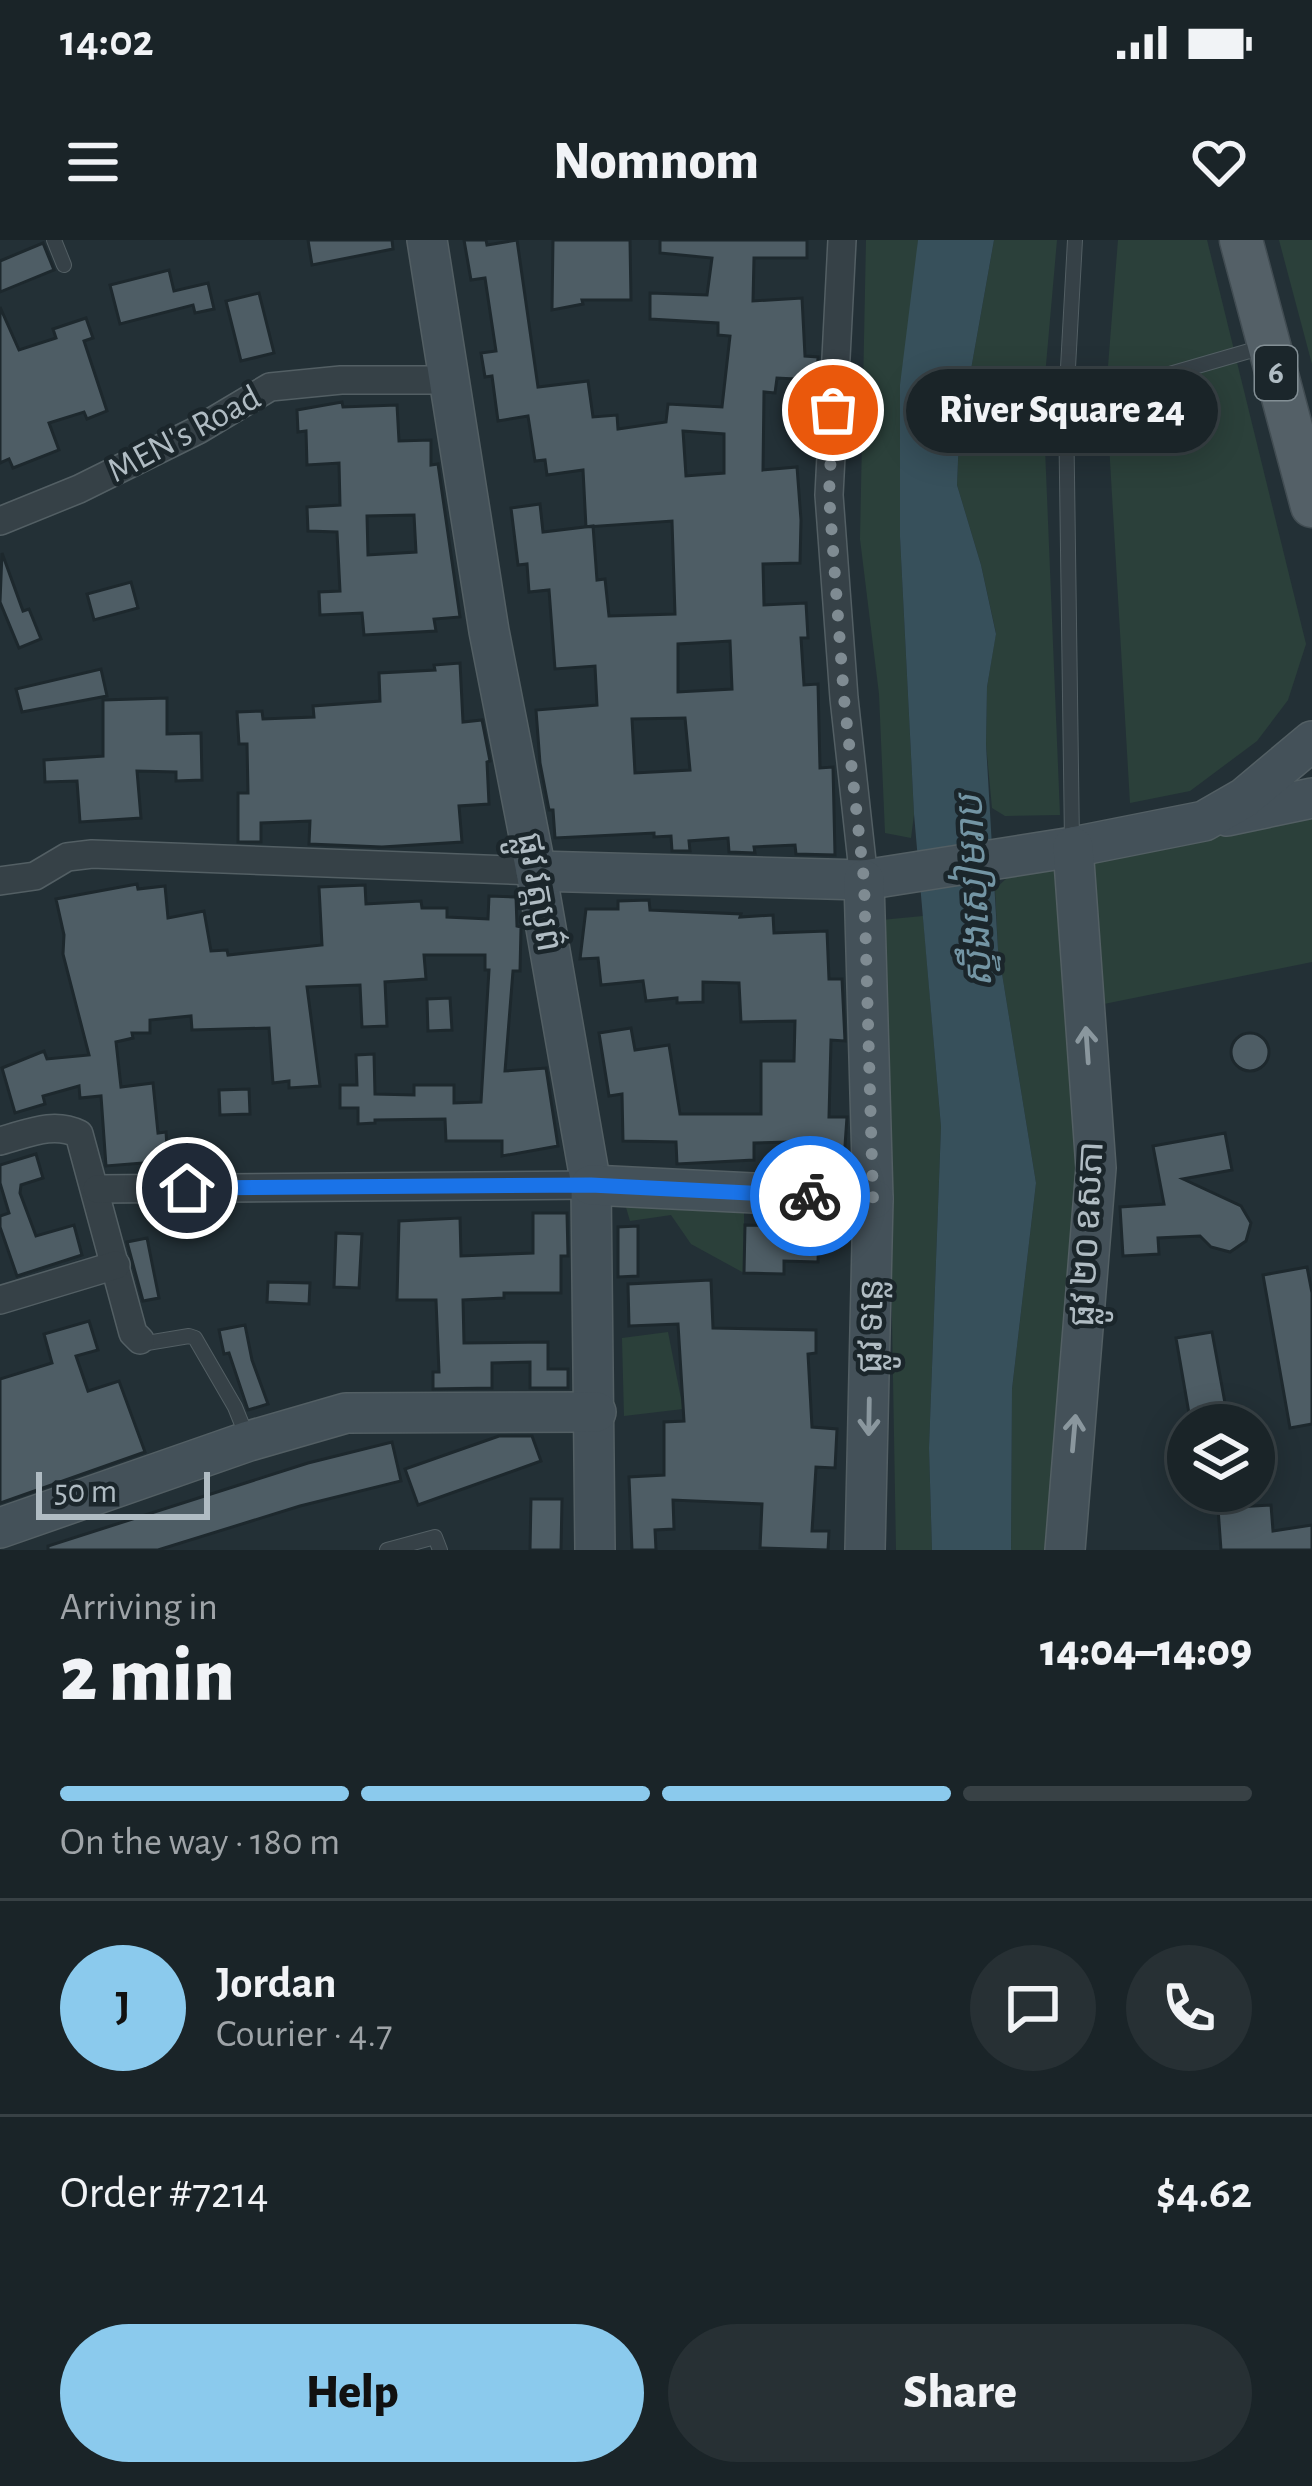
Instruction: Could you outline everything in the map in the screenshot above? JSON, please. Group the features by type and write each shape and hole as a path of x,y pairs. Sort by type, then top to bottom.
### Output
{"main road":[{"name":"6","path":"1245,241 1312,506"}],"street":[{"name":"ផ្លូវ វត្តបូព៌","path":"427,240 489,631 591,1185 595,1550"},
{"name":"ផ្លូវ ទន្លេ","path":"842,240 829,495 864,880 873,1199 865,1550"},
{"name":"MEN's Road","path":"0,521 79,489 199,430 270,387 340,380 447,380"},
{"path":"1204,821 1244,798 1312,740"},
{"path":"0,881 35,876 67,857 92,854 864,880 1072,847 1312,798"},
{"name":"ផ្លូវ ២០ ឧសភា","path":"1064,1550 1096,1168 1072,847"},
{"path":"0,1141 49,1127 65,1127 79,1134 133,1333 140,1340"},
{"path":"97,1189 591,1185 873,1199"},
{"path":"0,1300 116,1265"},
{"path":"0,1528 346,1413 596,1412"}],"lane":[{"path":"54,240 64,265"},
{"path":"1072,847 1066,404 1075,240"},
{"path":"1066,404 1269,345"},
{"path":"140,1340 195,1338 235,1407 249,1442"},
{"path":"387,1550 435,1537 440,1550"}],"green space":[{"path":"866,240 918,240 900,537 914,814 911,838 885,833 879,694 860,539"},
{"path":"994,240 1057,240 1043,399 1060,815 1005,816 992,808 987,687 996,633 957,485 959,437"},
{"path":"1118,240 1207,240 1306,644 1288,700 1257,741 1190,791 1130,803 1106,392"},
{"path":"1279,240 1312,240 1312,364"},
{"path":"1312,811 1312,962 1094,1006 1084,855"},
{"path":"1061,869 1086,1156 1045,1550 1011,1550 1012,1389 1036,1183 998,949 995,889 1008,877"},
{"path":"923,916 941,1127 929,1448 932,1550 896,1550 881,920"},
{"path":"623,1197 744,1201 744,1273 691,1244 671,1215 630,1221"},
{"path":"668,1332 683,1409 624,1416 622,1338"}],"water":[{"name":"ស្ទឹងសៀមរាប","path":"918,240 994,240 959,437 957,485 996,634 987,687 986,744 998,949 1036,1183 1012,1389 1011,1550 932,1550 929,1448 941,1127 914,814 900,537 900,385"}],"building":[{"path":"308,240 392,240 393,249 312,265"},
{"path":"464,240 486,240 487,245 517,240 538,387 588,381 593,417 617,415 618,429 666,422 668,404 722,407 730,336 718,335 718,323 650,319 650,293 707,295 712,258 660,253 660,240 807,240 807,258 754,258 753,301 802,298 805,356 818,357 817,380 777,378 775,393 764,392 763,470 797,467 801,520 800,563 763,564 764,605 806,603 808,638 801,638 804,685 818,684 820,768 833,767 835,855 796,854 795,845 754,847 755,853 729,852 728,838 689,841 690,851 672,851 671,836 654,837 654,833 555,838 540,763 536,710 597,705 595,666 555,669 549,590 529,592 527,564 518,565 511,508 540,504 543,532 586,527 583,470 547,475 545,460 535,461 528,416 498,421 492,376 485,377 481,353 496,351 485,278 471,280","holes":["683,431 724,434 724,473 686,476","672,521 675,614 609,616 605,579 597,580 593,527","730,641 732,689 678,692 678,644","685,718 690,770 635,773 632,719"]},
{"path":"553,240 630,240 631,300 582,300 583,304 552,310"},
{"path":"43,243 54,270 0,292 0,261"},
{"path":"169,270 174,291 208,283 214,309 195,313 193,305 120,324 110,285"},
{"path":"259,293 274,353 241,361 226,301"},
{"path":"0,307 19,350 56,338 53,329 86,318 93,338 84,341 107,411 87,419 84,412 49,423 59,450 13,468 9,459 0,463"},
{"path":"342,402 343,407 397,405 399,441 431,440 431,465 438,464 460,617 434,619 436,631 364,635 362,613 320,615 319,592 340,591 337,532 308,531 307,507 340,505 339,463 307,465 306,431 298,432 297,410","holes":["414,515 416,552 368,555 367,516"]},
{"path":"2,553 23,611 29,609 41,639 19,648 0,602"},
{"path":"131,582 138,608 94,620 87,594"},
{"path":"460,663 463,722 482,720 490,761 489,804 459,806 462,842 382,847 309,844 310,821 261,823 261,842 238,842 238,793 248,793 247,744 239,744 237,712 262,711 263,719 314,717 313,706 380,701 379,673 435,670 434,665"},
{"path":"101,669 107,696 22,712 16,689"},
{"path":"167,698 167,734 201,733 202,780 176,781 176,772 137,771 141,818 80,822 77,781 45,782 44,760 103,756 103,700"},
{"path":"137,884 138,889 165,886 168,918 204,911 211,951 227,950 228,955 322,945 319,887 365,885 366,904 421,901 422,908 447,908 447,917 488,919 489,896 516,897 520,971 513,971 505,1071 546,1068 558,1146 502,1156 502,1141 446,1141 445,1119 358,1124 358,1108 340,1108 340,1085 357,1085 356,1055 374,1054 375,1094 414,1095 414,1085 454,1085 454,1103 481,1102 489,970 485,970 485,955 424,955 426,979 385,982 387,1026 362,1027 360,985 307,987 320,1086 289,1088 289,1081 273,1083 269,1028 192,1030 191,1016 150,1020 150,1033 132,1033 133,1038 116,1042 121,1087 153,1083 158,1133 166,1132 168,1161 106,1166 101,1096 80,1098 79,1086 43,1096 45,1104 15,1113 2,1068 44,1051 47,1059 89,1055 63,954 56,899"},
{"path":"649,900 650,910 773,915 774,933 827,931 829,979 842,979 845,1041 831,1040 829,1117 847,1117 843,1174 789,1171 789,1142 754,1143 754,1160 677,1164 676,1142 623,1141 622,1094 609,1096 599,1033 631,1028 635,1050 669,1045 680,1114 761,1114 761,1061 794,1061 795,1021 741,1022 739,983 703,982 703,1002 677,1003 677,998 646,1001 643,981 601,985 598,958 580,959 586,909 618,909 618,901"},
{"path":"450,998 452,1030 428,1031 427,999"},
{"path":"1250,1033 1263,1039 1269,1052 1263,1065 1250,1071 1237,1065 1231,1052 1237,1039"},
{"path":"249,1089 250,1114 220,1115 219,1090"},
{"path":"1225,1133 1232,1170 1183,1179 1241,1206 1251,1223 1246,1241 1230,1252 1211,1247 1200,1236 1158,1238 1159,1254 1123,1256 1120,1207 1164,1204 1153,1146"},
{"path":"36,1154 43,1178 21,1185 20,1193 36,1236 74,1225 82,1255 17,1276 0,1227 0,1216 9,1213 0,1165"},
{"path":"533,1213 567,1213 568,1256 561,1256 561,1293 504,1293 504,1298 463,1300 464,1343 548,1342 548,1369 568,1369 568,1388 530,1388 530,1362 492,1363 492,1388 433,1389 433,1372 439,1372 436,1300 397,1300 399,1221 460,1218 461,1256 533,1253"},
{"path":"745,1225 819,1227 818,1262 784,1261 784,1274 744,1273"},
{"path":"638,1226 638,1276 618,1277 618,1227"},
{"path":"336,1233 362,1234 359,1288 334,1287"},
{"path":"147,1238 159,1298 143,1301 127,1242"},
{"path":"1307,1267 1312,1293 1312,1424 1290,1428 1263,1275"},
{"path":"711,1280 713,1328 816,1330 816,1353 808,1354 812,1427 837,1429 835,1468 816,1467 812,1531 829,1531 828,1550 760,1548 762,1504 673,1500 674,1529 655,1530 656,1550 632,1550 629,1477 664,1475 664,1422 684,1421 678,1324 629,1326 628,1284"},
{"path":"268,1282 310,1283 309,1304 267,1302"},
{"path":"89,1321 98,1350 76,1356 88,1391 119,1381 145,1452 0,1503 0,1379 52,1363 44,1334"},
{"path":"245,1325 268,1404 248,1410 219,1330"},
{"path":"1212,1332 1225,1404 1187,1404 1176,1338"},
{"path":"499,1436 532,1436 541,1461 418,1505 405,1469"},
{"path":"392,1442 401,1481 158,1550 48,1550 48,1546 308,1463"},
{"path":"531,1499 562,1499 561,1550 530,1550"},
{"path":"1218,1512 1272,1512 1273,1531 1312,1525 1312,1550 1221,1550"}],"way so far":[{"path":"810,1196 873,1199 864,880 829,495 833,410"}],"place":[{"name":"River Square 24","path":"833,410"}],"route":[{"path":"187,1188 591,1185 810,1196"}]}
